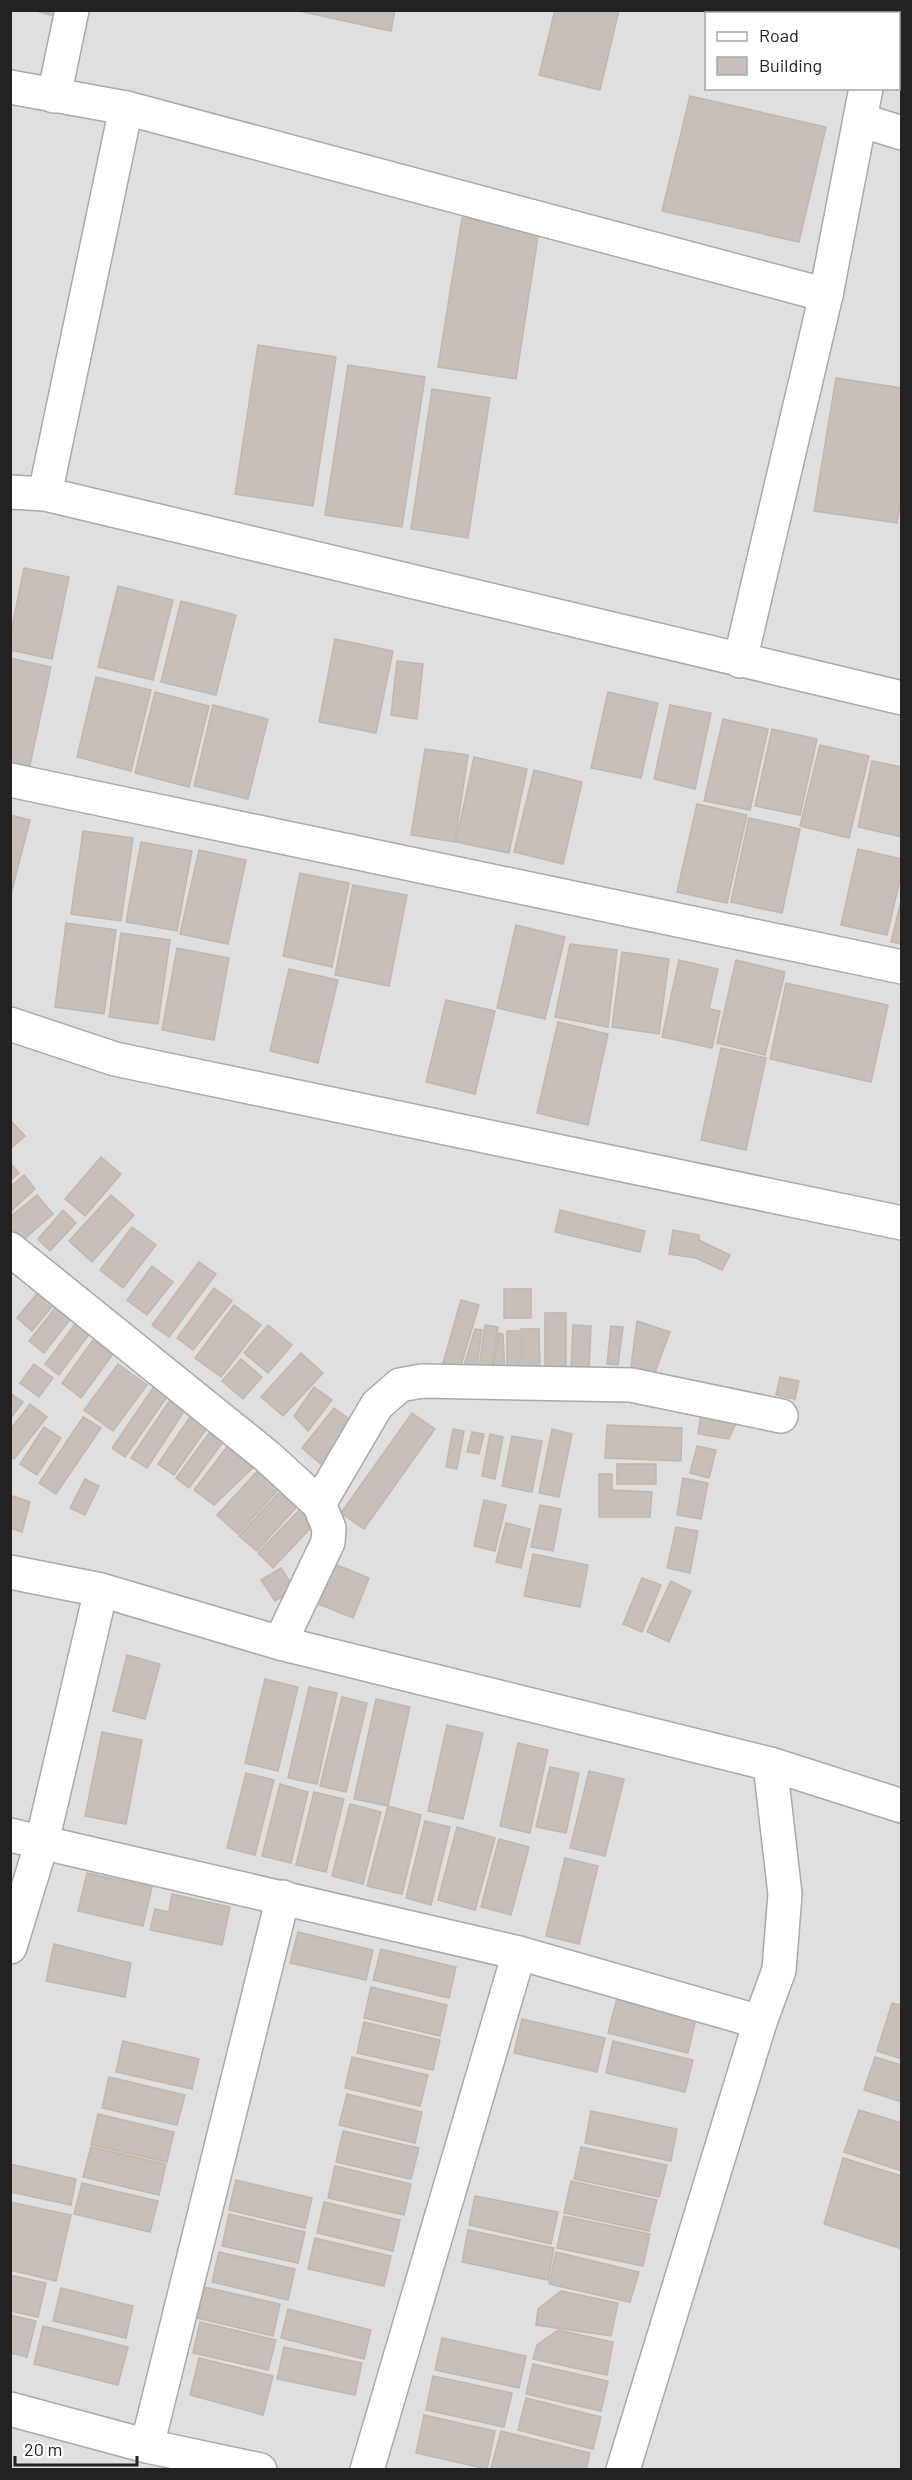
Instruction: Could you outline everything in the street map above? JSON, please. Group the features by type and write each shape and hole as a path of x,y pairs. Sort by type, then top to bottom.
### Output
{"street":[{"path":"54,96 72,10"},
{"path":"10,87 126,108 826,295"},
{"path":"740,661 826,295 866,90"},
{"path":"45,494 126,108"},
{"path":"860,120 902,133"},
{"path":"10,492 45,494 902,698"},
{"path":"10,780 902,967"},
{"path":"10,1024 115,1059 902,1223"},
{"path":"10,1249 268,1457 319,1504 328,1528 328,1542 280,1643"},
{"path":"319,1504 377,1405 400,1385 422,1381 631,1386 781,1416"},
{"path":"10,1572 101,1590 280,1643 770,1764 902,1806"},
{"path":"10,1947 42,1842 101,1590"},
{"path":"623,2469 760,2022 779,1970 785,1894 770,1764"},
{"path":"10,1835 519,1953 760,2022"},
{"path":"147,2446 283,1897"},
{"path":"367,2469 519,1953"},
{"path":"10,2409 147,2446 260,2469"}],"shaded area":[{"path":"11,11 901,11 901,2469 11,2469"}],"building":[{"path":"32,10 60,10 58,17"},
{"path":"294,10 395,10 391,31"},
{"path":"555,10 619,10 600,90 539,75"},
{"path":"690,96 826,127 799,242 662,211"},
{"path":"462,218 539,230 516,379 438,367"},
{"path":"258,345 336,357 313,506 235,494"},
{"path":"348,365 425,377 402,527 325,515"},
{"path":"836,378 902,388 902,491 897,523 814,511"},
{"path":"432,389 490,398 468,538 411,529"},
{"path":"24,568 69,577 52,659 10,650 10,637"},
{"path":"118,586 173,600 153,680 98,667"},
{"path":"181,601 236,615 216,695 161,682"},
{"path":"335,639 393,651 376,733 319,722"},
{"path":"10,658 51,667 30,765 10,761"},
{"path":"397,661 423,664 417,719 391,715"},
{"path":"96,677 151,690 131,771 77,757"},
{"path":"155,692 209,706 189,787 135,773"},
{"path":"608,692 658,703 641,778 591,768"},
{"path":"213,705 268,719 248,799 194,786"},
{"path":"670,705 711,713 695,789 654,779"},
{"path":"723,719 768,729 750,810 704,801"},
{"path":"772,729 817,739 800,815 755,806"},
{"path":"820,745 869,756 849,838 800,826"},
{"path":"425,749 468,755 455,842 411,835"},
{"path":"474,757 527,769 509,853 456,842"},
{"path":"872,761 902,767 902,837 858,827"},
{"path":"534,770 582,782 563,864 514,852"},
{"path":"697,804 747,815 727,903 677,892"},
{"path":"10,815 30,820 10,898"},
{"path":"749,818 800,829 782,913 731,902"},
{"path":"83,831 133,838 121,921 71,914"},
{"path":"141,842 192,851 177,931 126,922"},
{"path":"858,849 902,859 902,871 887,935 841,925"},
{"path":"199,850 246,860 228,944 180,934"},
{"path":"300,873 349,883 332,967 283,956"},
{"path":"353,885 407,895 389,986 335,975"},
{"path":"902,897 902,944 891,942"},
{"path":"66,923 116,930 104,1014 55,1007"},
{"path":"516,925 565,937 545,1019 497,1008"},
{"path":"121,933 170,940 158,1024 109,1017"},
{"path":"570,944 617,950 608,1027 555,1017"},
{"path":"177,948 229,958 214,1040 162,1030"},
{"path":"622,952 669,959 659,1034 612,1027"},
{"path":"679,960 718,969 709,1009 720,1011 712,1048 662,1037"},
{"path":"736,960 785,972 765,1055 717,1043"},
{"path":"289,969 338,980 318,1063 270,1051"},
{"path":"786,983 888,1005 871,1082 770,1059"},
{"path":"446,1000 495,1011 475,1094 426,1082"},
{"path":"558,1022 608,1034 588,1125 537,1113"},
{"path":"721,1048 766,1058 746,1150 701,1140"},
{"path":"10,1120 25,1136 10,1149"},
{"path":"101,1157 121,1174 85,1216 65,1199"},
{"path":"10,1163 19,1173 10,1181"},
{"path":"24,1175 35,1189 10,1212 10,1187"},
{"path":"37,1195 53,1214 22,1241 10,1228 10,1217"},
{"path":"111,1195 134,1215 92,1262 69,1241"},
{"path":"63,1210 76,1223 50,1251 38,1239"},
{"path":"560,1210 645,1231 640,1252 555,1232"},
{"path":"132,1227 156,1245 123,1288 100,1270"},
{"path":"673,1230 699,1235 699,1240 730,1255 722,1270 696,1258 669,1254"},
{"path":"199,1262 216,1274 169,1337 152,1325"},
{"path":"152,1266 173,1282 147,1315 127,1300"},
{"path":"214,1288 232,1301 193,1350 177,1338"},
{"path":"504,1289 531,1289 531,1318 504,1318"},
{"path":"39,1291 54,1304 32,1331 17,1318"},
{"path":"461,1300 479,1305 459,1372 442,1367"},
{"path":"234,1305 261,1325 221,1377 195,1358"},
{"path":"57,1306 72,1317 44,1353 29,1341"},
{"path":"545,1313 566,1313 566,1375 545,1375"},
{"path":"637,1321 670,1332 654,1375 631,1367"},
{"path":"76,1323 90,1333 59,1375 45,1364"},
{"path":"268,1325 292,1345 268,1373 244,1353"},
{"path":"485,1325 498,1327 491,1375 478,1373"},
{"path":"573,1325 591,1326 589,1369 571,1368"},
{"path":"611,1326 623,1327 618,1365 607,1364"},
{"path":"475,1329 482,1330 476,1371 463,1369"},
{"path":"521,1329 539,1329 540,1373 521,1373"},
{"path":"507,1331 519,1331 519,1375 507,1375"},
{"path":"499,1333 503,1334 505,1374 492,1371"},
{"path":"93,1340 113,1354 81,1398 62,1383"},
{"path":"301,1353 323,1373 283,1416 261,1397"},
{"path":"241,1359 262,1377 243,1399 222,1381"},
{"path":"34,1364 53,1378 39,1397 20,1383"},
{"path":"118,1364 147,1385 113,1431 84,1410"},
{"path":"780,1377 799,1381 795,1399 776,1395"},
{"path":"155,1385 169,1394 125,1457 112,1448"},
{"path":"314,1387 332,1400 308,1431 294,1416"},
{"path":"10,1393 23,1402 10,1419"},
{"path":"172,1397 187,1407 147,1468 131,1458"},
{"path":"30,1404 47,1417 14,1459 10,1456 10,1430"},
{"path":"702,1406 738,1419 729,1439 698,1434"},
{"path":"334,1408 356,1424 322,1465 302,1448"},
{"path":"194,1411 211,1422 174,1475 158,1464"},
{"path":"412,1413 435,1429 364,1529 341,1513"},
{"path":"83,1417 101,1428 56,1494 39,1483"},
{"path":"607,1425 682,1428 681,1461 605,1458"},
{"path":"44,1427 61,1438 37,1475 20,1464"},
{"path":"213,1428 226,1438 189,1488 176,1478"},
{"path":"453,1429 464,1431 457,1469 446,1467"},
{"path":"552,1429 572,1434 559,1497 539,1493"},
{"path":"472,1432 484,1434 479,1454 467,1452"},
{"path":"490,1434 503,1437 495,1479 482,1476"},
{"path":"512,1436 542,1441 532,1492 502,1486"},
{"path":"233,1439 261,1460 214,1505 194,1490"},
{"path":"697,1446 716,1450 709,1478 690,1473"},
{"path":"264,1464 285,1482 238,1534 217,1515"},
{"path":"617,1464 656,1464 656,1484 617,1484"},
{"path":"599,1474 612,1474 612,1490 652,1492 650,1517 599,1517"},
{"path":"683,1478 708,1483 701,1519 677,1515"},
{"path":"85,1479 99,1486 85,1515 70,1508"},
{"path":"285,1486 302,1501 257,1551 239,1536"},
{"path":"13,1496 30,1502 22,1532 10,1528 10,1504"},
{"path":"484,1500 506,1505 495,1551 474,1546"},
{"path":"304,1505 319,1519 273,1568 258,1553"},
{"path":"540,1505 561,1509 553,1551 531,1547"},
{"path":"506,1523 530,1529 521,1568 496,1562"},
{"path":"676,1527 698,1531 690,1573 667,1568"},
{"path":"533,1554 588,1565 580,1607 524,1596"},
{"path":"332,1563 369,1578 353,1618 316,1603"},
{"path":"281,1568 295,1589 275,1601 261,1580"},
{"path":"642,1578 661,1585 642,1632 623,1624"},
{"path":"671,1581 691,1591 669,1642 647,1632"},
{"path":"127,1655 160,1664 145,1719 113,1711"},
{"path":"265,1679 298,1687 278,1771 245,1763"},
{"path":"309,1687 337,1693 317,1784 288,1778"},
{"path":"342,1697 367,1703 346,1792 320,1786"},
{"path":"376,1699 410,1707 388,1806 354,1799"},
{"path":"447,1725 483,1733 463,1819 428,1811"},
{"path":"102,1732 142,1740 126,1824 85,1816"},
{"path":"518,1743 548,1750 530,1833 500,1826"},
{"path":"550,1767 579,1773 566,1833 536,1827"},
{"path":"589,1771 624,1779 605,1856 570,1848"},
{"path":"246,1773 274,1780 255,1855 227,1848"},
{"path":"280,1784 308,1792 291,1863 262,1856"},
{"path":"314,1792 344,1799 326,1872 296,1865"},
{"path":"350,1804 381,1812 363,1884 332,1876"},
{"path":"388,1806 421,1815 402,1894 367,1886"},
{"path":"425,1821 450,1827 431,1905 406,1898"},
{"path":"457,1827 495,1838 475,1910 438,1900"},
{"path":"499,1839 529,1847 511,1915 481,1907"},
{"path":"565,1858 598,1866 579,1944 546,1936"},
{"path":"87,1873 152,1887 143,1926 78,1911"},
{"path":"172,1894 230,1907 222,1945 150,1930 155,1909 169,1912"},
{"path":"298,1932 373,1950 366,1980 290,1963"},
{"path":"54,1944 131,1963 125,1997 46,1981"},
{"path":"381,1949 456,1967 449,1998 373,1980"},
{"path":"371,1987 447,2005 440,2036 364,2018"},
{"path":"617,1998 696,2018 688,2053 608,2033"},
{"path":"892,2003 902,2005 902,2059 877,2051"},
{"path":"522,2019 605,2038 597,2072 514,2053"},
{"path":"364,2022 440,2040 433,2070 357,2053"},
{"path":"123,2041 199,2059 192,2089 116,2072"},
{"path":"613,2041 693,2060 685,2092 606,2073"},
{"path":"352,2057 428,2075 420,2106 345,2088"},
{"path":"875,2057 902,2065 902,2102 864,2090"},
{"path":"109,2077 185,2095 177,2125 102,2108"},
{"path":"347,2094 422,2112 415,2143 339,2125"},
{"path":"859,2110 902,2123 902,2171 844,2152"},
{"path":"591,2111 677,2129 671,2161 585,2143"},
{"path":"98,2114 174,2132 167,2162 91,2145"},
{"path":"343,2131 419,2148 411,2179 336,2162"},
{"path":"91,2147 166,2164 159,2195 83,2177"},
{"path":"581,2147 667,2165 659,2197 574,2179"},
{"path":"843,2158 902,2176 902,2249 824,2224"},
{"path":"10,2164 76,2179 71,2205 10,2192"},
{"path":"335,2166 411,2184 404,2215 328,2198"},
{"path":"236,2180 312,2198 305,2228 229,2210"},
{"path":"571,2181 657,2200 649,2231 564,2213"},
{"path":"82,2183 158,2201 150,2232 74,2214"},
{"path":"475,2196 558,2212 551,2244 469,2225"},
{"path":"10,2202 71,2215 56,2281 10,2270"},
{"path":"324,2202 400,2220 393,2251 317,2233"},
{"path":"229,2214 305,2232 298,2263 222,2246"},
{"path":"564,2216 650,2234 643,2266 557,2248"},
{"path":"468,2230 554,2248 548,2280 462,2262"},
{"path":"315,2238 391,2256 384,2286 308,2269"},
{"path":"219,2252 295,2269 288,2300 212,2282"},
{"path":"556,2252 639,2272 630,2302 549,2284"},
{"path":"10,2275 46,2283 38,2317 10,2311"},
{"path":"204,2287 280,2304 273,2336 197,2318"},
{"path":"61,2288 133,2306 126,2338 53,2321"},
{"path":"561,2291 618,2303 611,2336 536,2325 538,2309"},
{"path":"288,2309 371,2330 364,2359 281,2338"},
{"path":"10,2315 36,2321 27,2357 10,2353"},
{"path":"200,2322 276,2340 268,2370 193,2353"},
{"path":"43,2326 128,2347 118,2385 34,2364"},
{"path":"558,2330 613,2342 607,2375 533,2359 537,2345"},
{"path":"442,2338 526,2356 519,2388 435,2370"},
{"path":"284,2347 362,2363 355,2395 277,2379"},
{"path":"199,2358 273,2376 263,2415 190,2395"},
{"path":"533,2364 608,2381 601,2411 526,2394"},
{"path":"433,2376 512,2393 504,2427 426,2410"},
{"path":"526,2398 601,2417 593,2449 518,2430"},
{"path":"424,2415 495,2431 487,2469 416,2453"},
{"path":"501,2431 590,2453 586,2470 499,2470 491,2468"}]}
